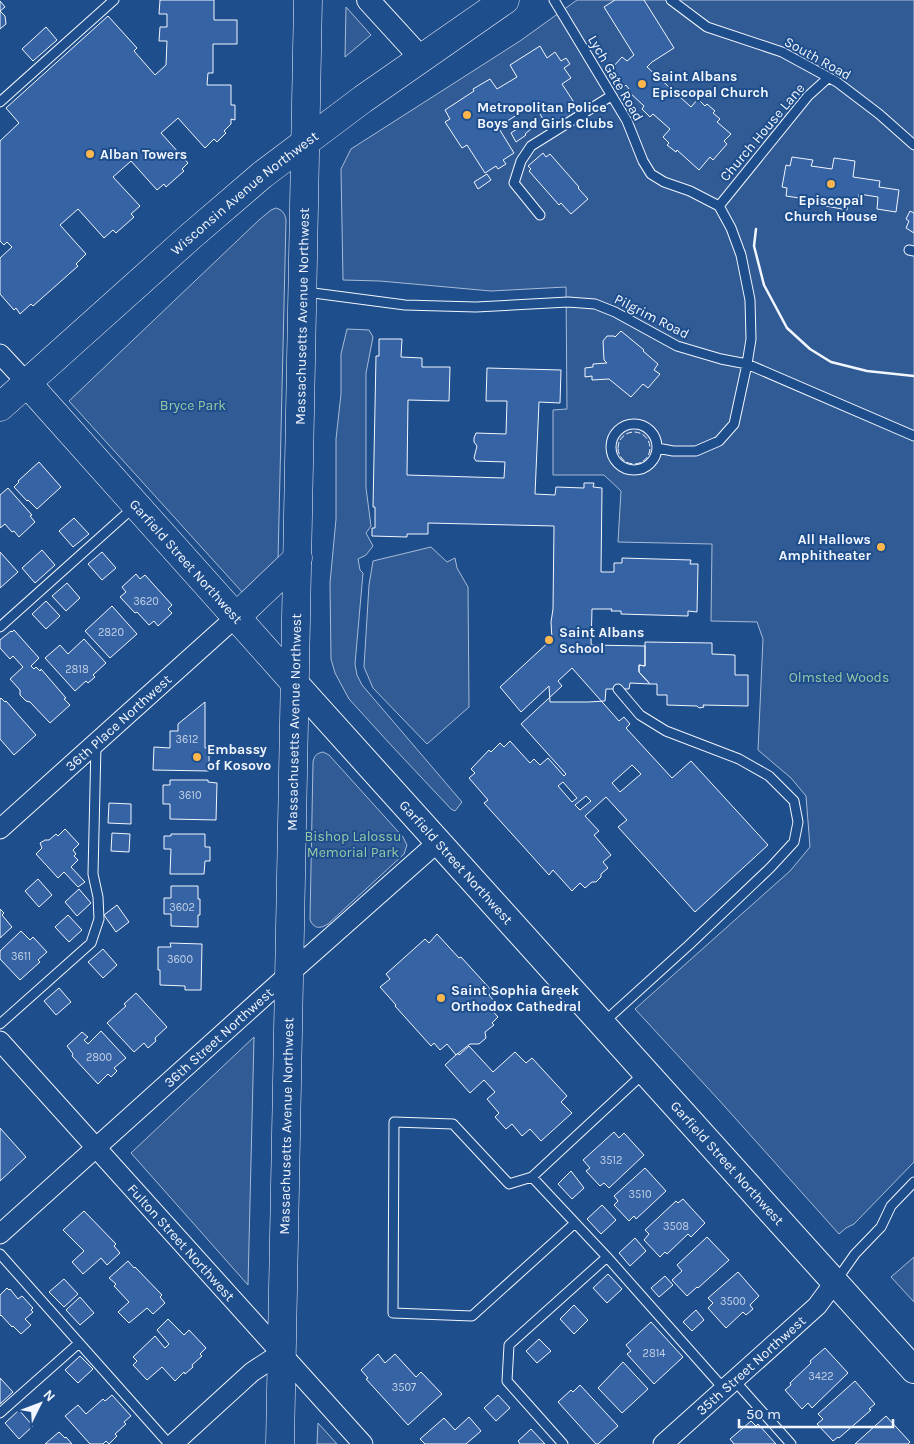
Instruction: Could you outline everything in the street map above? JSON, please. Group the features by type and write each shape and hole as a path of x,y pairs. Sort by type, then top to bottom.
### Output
{"main road":[{"name":"Massachusetts Avenue Northwest","path":"280,1444 308,0"},
{"name":"Wisconsin Avenue Northwest","path":"0,407 219,211 262,175 363,98 505,0"},
{"name":"Garfield Street Northwest","path":"26,383 914,1370"},
{"path":"236,617 298,558"}],"street":[{"path":"368,0 421,58"},
{"name":"Garfield Street Northwest","path":"0,354 26,383"},
{"name":"36th Place Northwest","path":"0,829 236,617"},
{"name":"36th Street Northwest","path":"0,1234 438,842"},
{"name":"Fulton Street Northwest","path":"0,1041 363,1444"},
{"name":"35th Street Northwest","path":"663,1444 817,1306 834,1283"},
{"path":"172,1444 252,1372 281,1353"}],"lane":[{"path":"0,102 114,0"},
{"name":"Lych Gate Road","path":"554,0 626,121 643,162 651,174 664,182 719,206"},
{"name":"South Road","path":"671,0 706,27 782,52 837,82 879,114 914,145"},
{"name":"Church House Lane","path":"719,206 790,117 808,96 828,78"},
{"path":"540,215 514,183 521,161 530,146 611,96"},
{"path":"657,448 673,451 696,451 719,441 734,424 751,339 750,300 741,255 731,228 719,206"},
{"name":"Pilgrim Road","path":"303,292 405,305 476,307 568,302 595,304 615,312 677,346 720,360 747,364 914,436"},
{"path":"634,424 641,425 653,434 657,448 656,456 652,463 638,471 622,468 612,456 610,448 614,434 620,428 634,424"},
{"path":"0,627 136,505"},
{"path":"602,1024 776,863 794,842 798,822 794,801 769,776 739,759 666,731 640,715 618,689"},
{"path":"0,1024 91,943 99,919 98,897 93,874 96,742"},
{"path":"576,1223 472,1316 393,1313 394,1122 453,1124 509,1184 532,1177 645,1072"},
{"path":"532,1177 729,1385 791,1444"},
{"path":"834,1283 855,1254 881,1227 891,1206 914,1182"},
{"path":"0,1254 168,1444"},
{"path":"563,1444 507,1381 509,1345 607,1257"},
{"path":"0,1413 79,1342"}],"green space":[{"name":"Olmsted Woods","path":"577,0 914,0 914,1162 854,1224 839,1234 635,1009 790,871 810,847 806,796 791,778 758,750 763,639 757,622 711,621 712,544 618,542 621,491 604,475 553,475 553,410 567,409 566,287 491,291 380,281 343,280 341,169 351,149 520,41"},
{"path":"346,7 371,35 345,57"},
{"name":"Bryce Park","path":"276,208 283,212 286,220 278,560 243,593 69,401 259,220"},
{"path":"347,329 369,330 373,337 366,373 366,488 371,526 366,533 373,546 366,555 358,559 360,570 363,573 355,664 357,675 362,685 462,802 455,811 451,809 349,699 335,673 331,659 330,583 336,519 336,439 341,394 341,354"},
{"path":"431,547 447,562 455,558 457,568 468,587 469,707 427,744 373,688 364,667 369,585 373,561"},
{"name":"Bishop Lalossu Memorial Park","path":"323,752 329,755 403,837 407,845 404,854 328,924 318,927 313,925 310,920 313,762 316,755"},
{"path":"254,1037 248,1285 131,1153"},
{"path":"914,1257 914,1302 891,1277"},
{"path":"318,1423 337,1444 317,1444"}],"building":[{"name":"Alban Towers","path":"160,0 214,0 214,20 237,20 237,44 213,44 213,73 208,73 207,85 231,85 231,105 235,105 235,120 231,119 231,124 224,131 226,133 217,142 214,139 205,148 178,118 161,133 188,163 182,169 184,171 166,187 164,184 157,190 131,161 113,177 140,206 131,214 134,217 116,233 113,230 104,238 78,209 60,225 86,254 76,264 78,266 33,306 31,304 20,314 0,294 0,258 12,247 7,242 4,245 0,241 0,141 19,123 6,108 108,16 137,48 134,51 155,75 166,65 167,41 159,41 160,27 167,27 167,14 159,14"},
{"name":"Saint Albans Episcopal Church","path":"615,0 644,0 674,48 647,67 691,107 698,99 705,106 707,104 720,119 717,122 731,134 724,141 727,144 713,160 710,157 699,170 677,150 676,152 667,145 669,143 663,137 670,129 653,114 650,117 642,109 644,106 627,90 629,89 626,85 623,88 617,83 620,80 612,68 622,57 627,61 634,55 604,7"},
{"path":"0,1 5,7 0,11"},
{"path":"0,11 5,16 6,24 0,29"},
{"path":"46,27 57,40 33,61 22,49"},
{"path":"540,46 547,58 555,52 561,61 566,58 570,64 564,68 571,78 562,84 579,110 549,129 534,104 498,127 514,153 503,160 506,164 498,169 496,166 485,173 467,145 462,148 445,122 450,119 445,110 490,79 497,89 517,77 510,65"},
{"path":"527,122 531,129 516,142 511,133"},
{"path":"543,153 546,157 550,154 588,199 571,214 561,203 559,205 529,171 531,169 528,166"},
{"name":"Episcopal Church House","path":"792,157 813,160 811,166 832,169 834,158 855,161 853,177 880,181 879,187 899,190 896,212 877,209 878,197 859,194 857,206 848,205 847,210 826,206 826,202 786,196 787,188 782,187 786,165 790,166"},
{"path":"487,174 491,180 478,189 474,182"},
{"path":"910,211 914,213 914,233 906,228 909,221 906,219"},
{"path":"621,331 658,364 654,370 660,374 648,388 643,384 631,397 609,379 592,380 592,376 585,377 585,368 593,367 593,364 607,363 604,360 603,341 607,336 615,337"},
{"path":"379,339 402,339 401,357 422,358 422,367 450,367 449,401 408,400 407,475 504,478 505,462 476,461 474,458 477,446 474,442 476,433 506,434 507,401 486,401 487,368 561,370 560,403 539,402 535,494 555,495 556,487 584,488 584,483 594,483 593,487 602,488 601,572 614,572 614,563 622,563 622,558 691,560 690,564 698,564 697,612 688,611 688,616 621,614 621,611 611,611 612,609 592,609 591,645 645,646 645,666 639,665 639,672 650,684 630,683 629,689 606,689 605,701 588,702 550,702 549,686 521,712 500,687 552,639 554,526 428,523 428,534 407,534 407,537 372,536 372,528 375,528 375,507 373,507 376,356 379,356"},
{"path":"39,462 61,487 37,509 14,487"},
{"path":"8,488 32,515 30,516 35,522 19,537 5,524 0,528 0,495"},
{"path":"74,518 89,534 73,547 59,531"},
{"path":"42,550 55,565 35,583 22,568"},
{"path":"0,552 18,572 0,588"},
{"path":"102,552 116,568 102,580 88,564"},
{"path":"136,574 140,579 145,575 172,605 168,609 172,613 158,626 154,621 149,625 120,597 126,592 122,587"},
{"path":"67,583 80,598 66,611 52,596"},
{"path":"46,601 60,616 46,629 32,614"},
{"path":"112,606 137,634 110,658 85,631"},
{"path":"14,630 39,658 31,666 34,669 36,667 40,671 41,669 70,705 50,723 30,702 20,695 20,690 10,679 23,667 13,656 10,659 0,648 0,640"},
{"path":"84,639 106,663 93,675 95,677 88,683 86,681 75,691 45,658 60,645 68,654"},
{"path":"645,642 712,643 712,654 735,655 735,675 748,675 748,706 703,705 704,707 699,708 697,706 667,705 667,695 657,695 657,684 650,684 639,672 639,665 645,666"},
{"path":"572,668 619,721 624,717 630,724 626,728 672,778 691,761 768,845 695,912 618,827 627,820 606,797 585,816 599,831 594,835 611,855 603,862 608,868 596,882 592,882 585,888 580,883 572,891 553,870 549,875 484,803 488,800 469,778 475,773 471,769 489,750 491,752 500,743 504,747 510,741 530,763 534,759 540,765 548,758 564,776 566,774 521,724 562,686 558,681","holes":["632,765 641,774 620,792 612,783","563,782 577,798 572,802 558,786","586,796 591,801 580,810 575,805"]},
{"path":"1,698 6,701 36,735 14,755 0,739"},
{"path":"205,702 205,748 209,748 209,771 153,770 154,747 170,748 170,731 178,731 178,724"},
{"path":"170,780 208,780 208,782 217,783 216,820 170,819 170,804 163,804 163,785 170,785"},
{"path":"109,803 131,804 131,824 108,823"},
{"path":"65,829 79,844 73,850 76,854 74,856 78,860 71,867 85,882 78,887 64,872 58,878 36,854 42,848 40,843 49,840 56,834 58,836"},
{"path":"112,833 130,834 129,852 111,851"},
{"path":"171,834 205,834 205,847 210,847 210,861 205,861 204,874 170,874 171,849 164,849 164,836 171,836"},
{"path":"38,879 52,895 39,907 25,891"},
{"path":"171,886 198,886 200,915 198,915 198,927 171,926 171,914 164,914 164,898 171,898"},
{"path":"79,889 91,903 77,916 65,902"},
{"path":"117,905 129,922 116,932 104,915"},
{"path":"0,909 4,913 2,915 12,927 0,938"},
{"path":"68,915 82,930 69,942 55,927"},
{"path":"21,931 30,940 33,937 47,952 38,960 40,962 20,980 0,959 0,951"},
{"name":"Saint Sophia Greek Orthodox Cathedral","path":"437,934 492,991 489,995 495,1002 489,1007 498,1017 492,1023 494,1025 485,1032 486,1038 479,1044 470,1044 456,1055 447,1044 440,1050 434,1043 431,1046 380,987 390,979 386,974 425,939 429,943"},
{"path":"170,943 202,944 201,990 185,990 185,986 160,985 158,947 171,947"},
{"path":"103,949 117,965 103,978 88,962"},
{"path":"59,988 71,1002 56,1015 44,1001"},
{"path":"136,993 167,1027 155,1038 156,1041 148,1048 144,1043 134,1052 107,1023 126,1006 124,1004"},
{"path":"101,1031 126,1058 114,1068 117,1071 111,1077 108,1074 98,1084 72,1056 73,1054 67,1046 82,1032 88,1037 84,1040 88,1044"},
{"path":"469,1046 493,1072 515,1052 526,1063 532,1058 567,1096 561,1102 572,1113 541,1141 530,1129 522,1136 512,1124 506,1129 495,1117 499,1113 487,1099 495,1092 484,1080 470,1093 445,1065"},
{"path":"0,1128 26,1157 0,1181"},
{"path":"614,1132 619,1138 624,1133 644,1155 609,1188 604,1183 600,1186 586,1171 590,1168 583,1160"},
{"path":"645,1168 666,1191 636,1219 634,1216 629,1221 614,1205 618,1201 614,1196"},
{"path":"571,1171 584,1188 572,1199 558,1184"},
{"path":"683,1199 705,1223 691,1237 688,1234 667,1254 665,1252 660,1257 644,1240 649,1234 645,1230 676,1201 678,1203"},
{"path":"602,1205 616,1220 601,1234 587,1219"},
{"path":"84,1211 116,1244 114,1246 120,1253 107,1265 101,1258 83,1274 72,1262 84,1251 63,1230"},
{"path":"707,1237 729,1260 687,1296 672,1280 682,1271 677,1265"},
{"path":"635,1238 646,1251 630,1266 619,1253"},
{"path":"128,1261 162,1295 160,1297 165,1303 153,1314 147,1308 129,1323 118,1312 129,1302 114,1286 116,1284 109,1278"},
{"path":"738,1272 759,1296 750,1305 753,1309 746,1315 743,1312 726,1328 708,1308 713,1303 708,1298"},
{"path":"608,1274 622,1289 607,1303 593,1288"},
{"path":"665,1276 673,1285 659,1297 651,1288"},
{"path":"64,1279 78,1294 64,1307 49,1292"},
{"path":"7,1288 18,1299 22,1296 33,1308 31,1310 33,1312 25,1319 31,1325 21,1334 0,1316 0,1295"},
{"path":"80,1297 94,1313 80,1325 66,1310"},
{"path":"574,1305 588,1320 574,1334 560,1319"},
{"path":"696,1310 704,1320 692,1331 683,1322"},
{"path":"168,1319 184,1335 189,1330 206,1348 200,1354 202,1356 192,1365 193,1367 185,1374 184,1372 175,1381 162,1367 147,1380 133,1365 137,1361 133,1357 155,1336 165,1348 169,1344 157,1330"},
{"path":"651,1322 683,1357 654,1384 627,1354 631,1351 626,1345"},
{"path":"539,1339 551,1351 537,1363 526,1351"},
{"path":"825,1348 848,1373 812,1408 808,1403 802,1409 785,1390 811,1363 810,1361"},
{"path":"378,1354 385,1363 395,1354 416,1377 421,1372 442,1394 408,1425 366,1379 368,1378 361,1370"},
{"path":"80,1356 93,1369 78,1383 65,1370"},
{"path":"623,1362 648,1389 622,1413 598,1388"},
{"path":"0,1378 13,1392 0,1404"},
{"path":"855,1381 875,1404 869,1409 871,1410 833,1441 817,1424 823,1419 818,1414"},
{"path":"580,1385 618,1426 598,1444 558,1402 571,1390 573,1392"},
{"path":"112,1395 131,1416 124,1422 126,1424 115,1434 117,1436 109,1444 106,1441 103,1444 90,1444 65,1416 78,1405 86,1414 103,1399 105,1401"},
{"path":"498,1395 510,1408 496,1421 484,1408"},
{"path":"19,1410 33,1426 19,1439 5,1423"},
{"path":"886,1416 910,1442 908,1444 855,1444"},
{"path":"469,1417 481,1431 466,1444 425,1444 420,1439 444,1418 455,1430"},
{"path":"751,1421 756,1426 758,1424 776,1444 734,1444 730,1439"},
{"path":"531,1429 545,1444 520,1444 518,1441"},
{"path":"59,1432 72,1444 45,1444"}],"fence":[{"path":"634,432 645,437 650,448 645,459 634,464 623,459 618,448 623,437 634,432"}],"wall":[{"path":"756,229 754,246 764,285 787,328 810,349 831,362 867,371 914,376"}],"place":[{"name":"Saint Albans Episcopal Church","path":"642,84"},
{"name":"Metropolitan Police Boys and Girls Clubs","path":"467,115"},
{"name":"Alban Towers","path":"90,154"},
{"name":"Episcopal Church House","path":"831,184"},
{"name":"All Hallows Amphitheater","path":"881,547"},
{"name":"Saint Albans School","path":"549,640"},
{"name":"Embassy of Kosovo","path":"197,757"},
{"name":"Saint Sophia Greek Orthodox Cathedral","path":"441,998"}]}
